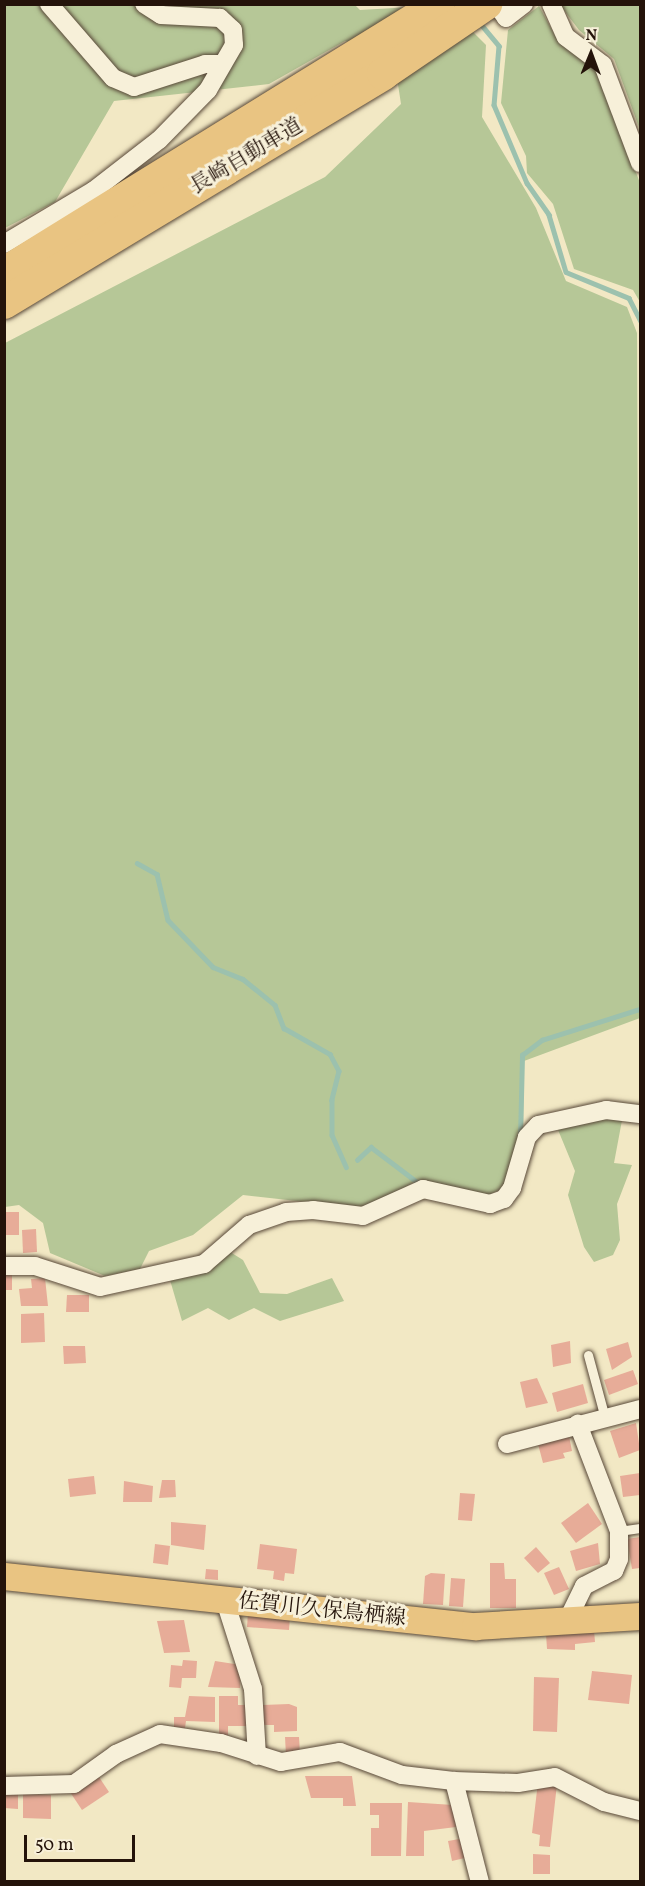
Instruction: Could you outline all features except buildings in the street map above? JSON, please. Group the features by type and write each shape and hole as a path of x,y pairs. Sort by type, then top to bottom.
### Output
{"highway":[{"name":"長崎自動車道","path":"4,303 376,63 439,4"},
{"name":"長崎自動車道","path":"4,273 376,63 486,4"}],"main road":[{"name":"佐賀川久保鳥栖線","path":"4,1576 475,1626 640,1616"}],"street":[{"path":"49,4 113,78 134,87 205,64 222,64"},
{"path":"4,244 93,191 159,140 208,90 234,45 232,30 220,18 161,15 144,4"},
{"path":"496,4 506,18 524,4"},
{"path":"551,4 566,37 603,65 640,163"},
{"path":"4,1266 35,1266 100,1287 204,1264 249,1225 286,1212 313,1210 363,1216 423,1189 490,1203 504,1199 512,1188 527,1137 538,1125 606,1110 640,1114"},
{"path":"507,1444 640,1408"},
{"path":"567,1621 584,1586 614,1571 619,1531 578,1424"},
{"path":"225,1601 253,1689 257,1756"},
{"path":"4,1785 74,1784 116,1754 160,1734 221,1743 281,1762 340,1752 402,1775 454,1781 518,1783 555,1777 604,1802 640,1811"},
{"path":"454,1781 480,1881"}],"lane":[{"path":"588,1355 605,1418"},
{"path":"619,1531 640,1528"}],"green space":[{"path":"354,4 360,10 446,5 486,45 482,117 536,208 566,281 627,307 637,333 640,1018 524,1061 523,1131 503,1188 487,1196 416,1181 369,1209 243,1195 193,1235 149,1251 140,1269 105,1276 50,1253 43,1223 19,1205 5,1207 5,343 325,177 401,104 393,52 345,41 269,84 114,101 55,202 5,228 4,5"},
{"path":"560,5 640,5 640,130 614,59 579,30"},
{"path":"539,6 558,41 597,69 640,183 640,302 633,290 574,269 553,204 527,173 526,156 501,103 508,30"},
{"path":"623,1115 614,1163 632,1165 617,1204 620,1240 613,1255 594,1262 584,1247 568,1195 575,1171 556,1125"},
{"path":"227,1250 243,1260 260,1293 287,1294 332,1278 344,1301 280,1321 254,1308 229,1320 208,1308 182,1321 170,1280"}],"waterway":[{"path":"480,23 499,46 494,105 527,183 549,215 566,272 629,298 640,320"},
{"path":"137,863 157,874 168,920 213,967 243,979 275,1005 284,1028 330,1054 339,1071 332,1100 332,1135 346,1167"},
{"path":"520,1138 522,1055 542,1040 640,1009"},
{"path":"357,1160 371,1147 421,1185"}]}
